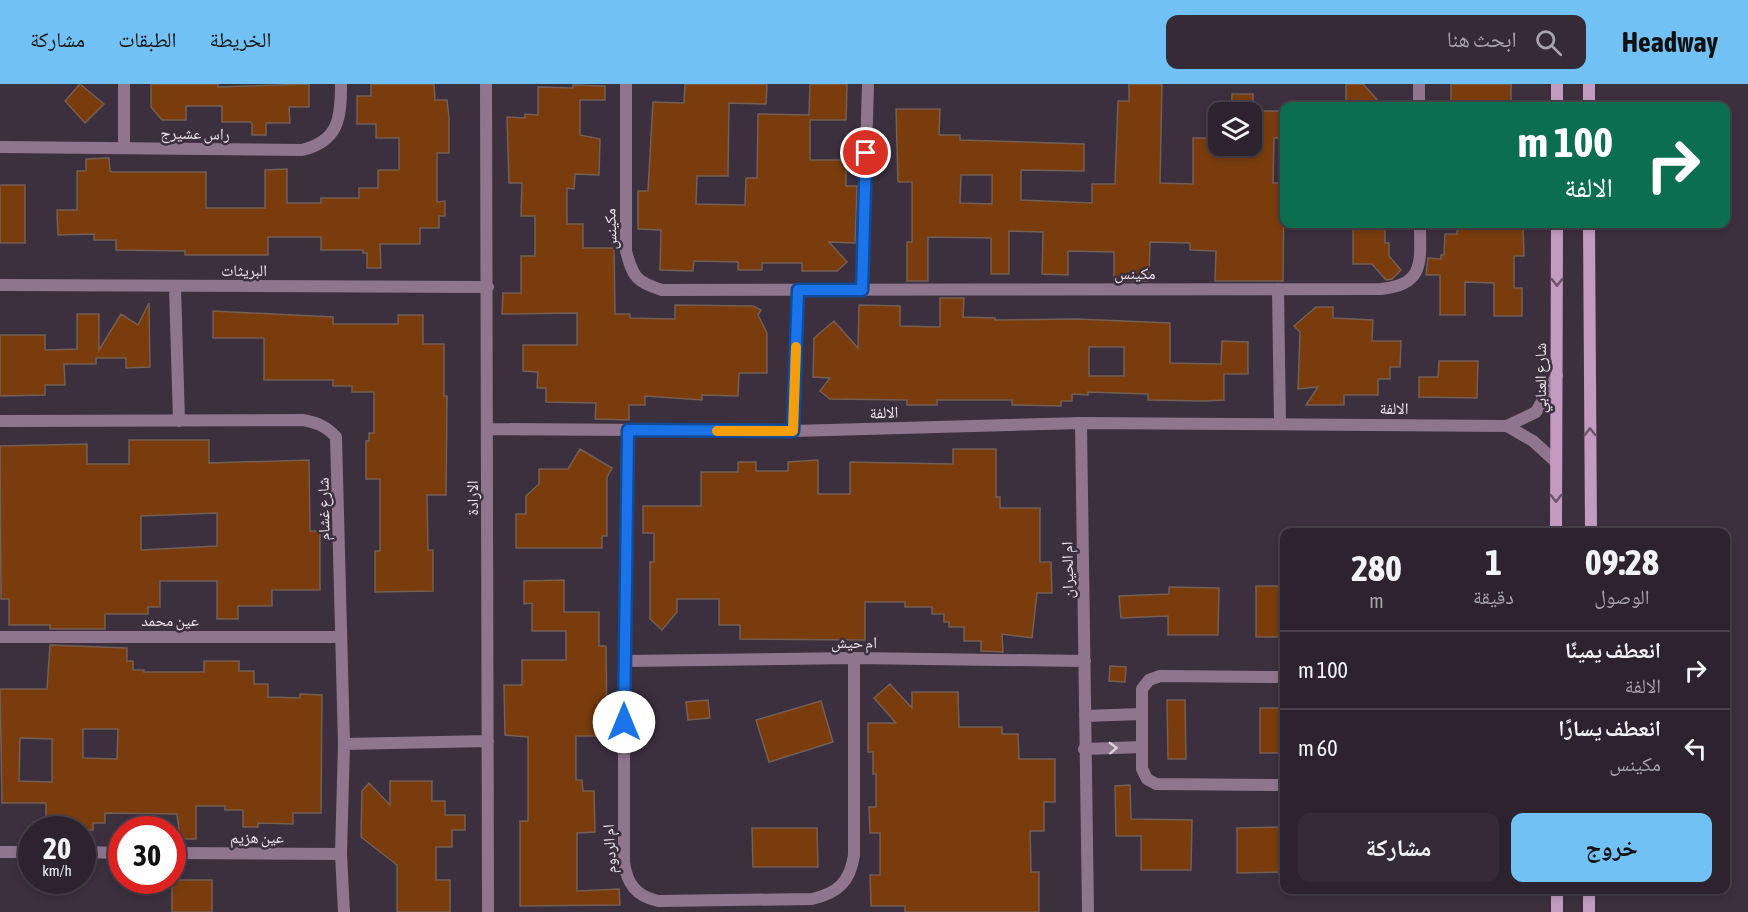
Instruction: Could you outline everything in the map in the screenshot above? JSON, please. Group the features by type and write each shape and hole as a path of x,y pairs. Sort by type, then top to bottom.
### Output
{"street":[{"path":"124,84 124,148"},
{"name":"راس عشيرج","path":"0,147 302,150 314,147 329,136 339,120 341,84"},
{"name":"الارادة","path":"486,84 489,429 488,912"},
{"name":"مكينس","path":"626,84 626,251 631,271 642,284 662,290 1381,289 1406,284 1415,275 1420,264 1420,228"},
{"path":"862,290 868,84"},
{"path":"1419,84 1419,102"},
{"path":"1557,84 1557,102"},
{"path":"1588,84 1589,102"},
{"name":"شارع العنابي","path":"1556,528 1557,228"},
{"path":"1589,228 1590,528"},
{"name":"البريثات","path":"0,285 488,287"},
{"path":"175,287 179,421"},
{"path":"1278,289 1280,424"},
{"path":"793,431 798,290"},
{"name":"الالفة","path":"489,429 793,431 1082,423 1507,426 1536,412 1557,375"},
{"name":"شارع غشام","path":"0,422 302,420 316,422 329,429 336,437 344,744 340,854 344,912"},
{"name":"ام الحيران","path":"1082,423 1084,749 1088,912"},
{"name":"الالفة","path":"1507,426 1533,441 1556,462"},
{"name":"ام الردوم","path":"628,430 624,661 624,862 626,878 633,889 645,898 658,901 812,899 830,895 844,884 851,872 854,855 854,658"},
{"name":"عين محمد","path":"0,637 340,637"},
{"name":"ام حيش","path":"624,661 854,658 1085,661"},
{"path":"1280,677 1160,676 1149,680 1142,689 1142,770 1147,779 1156,784 1280,785"},
{"path":"1085,716 1142,714"},
{"path":"344,744 488,741"},
{"path":"1084,749 1142,747"},
{"path":"0,852 18,852"},
{"name":"عين هزيم","path":"186,853 340,854"},
{"path":"1557,894 1557,912"},
{"path":"1589,894 1589,912"}],"building":[{"path":"80,84 104,104 85,123 65,101"},
{"path":"151,84 218,84 218,87 309,84 309,107 289,107 290,123 266,123 266,135 252,135 252,123 250,122 222,122 222,106 186,106 186,120 162,120 151,107"},
{"path":"371,84 434,84 435,100 447,100 449,117 449,153 437,153 437,202 445,201 445,216 439,216 439,228 420,228 420,244 380,244 381,268 367,268 367,253 363,253 363,250 321,250 321,237 268,237 268,255 185,255 185,251 116,250 116,240 94,240 94,234 58,235 57,210 77,210 77,171 86,171 86,159 109,158 112,172 206,172 206,208 265,208 265,170 287,169 287,203 321,203 321,198 359,198 359,188 378,188 378,170 399,170 399,138 376,138 376,124 357,124 357,96 371,96"},
{"path":"685,84 767,84 766,104 729,103 728,176 697,176 696,204 745,205 746,178 757,178 758,114 809,115 810,84 847,84 846,120 810,120 810,160 846,160 846,186 857,186 855,243 829,242 847,262 837,271 802,271 802,263 762,263 762,270 738,270 738,262 694,261 693,271 660,270 661,230 638,229 638,191 648,191 653,102 684,103"},
{"path":"1129,84 1162,84 1160,183 1193,184 1193,138 1208,138 1208,156 1262,156 1262,111 1280,111 1280,138 1274,138 1273,183 1280,183 1280,228 1284,228 1283,281 1215,281 1216,251 1190,250 1190,243 1150,242 1149,281 1114,281 1114,252 1068,251 1068,275 1042,274 1043,232 1009,231 1009,274 991,274 991,238 928,237 928,281 907,281 907,242 912,242 912,182 898,182 896,109 940,109 939,135 960,135 960,140 1084,144 1084,171 1021,170 1021,200 1092,203 1092,184 1115,184 1118,101 1129,101","holes":["961,175 992,175 992,204 960,203"]},
{"path":"1346,84 1363,84 1379,102 1346,102"},
{"path":"1451,84 1511,84 1511,102 1451,102"},
{"path":"573,85 605,86 605,100 580,100 580,135 600,139 599,175 575,174 574,189 567,188 567,224 583,224 583,248 614,248 615,314 630,314 630,318 675,319 675,305 753,306 761,310 758,315 767,333 767,373 739,373 738,396 702,395 702,400 645,396 645,405 629,405 629,420 595,419 596,403 546,402 546,388 537,388 538,372 523,371 523,345 577,345 577,313 502,314 503,293 521,293 521,256 535,256 535,216 521,216 522,183 509,183 507,117 525,118 525,114 538,115 538,87 573,88"},
{"path":"1232,94 1253,94 1253,102 1232,102"},
{"path":"0,185 25,185 25,243 0,243"},
{"path":"1353,228 1385,228 1385,243 1389,243 1389,256 1401,270 1392,279 1386,280 1372,264 1353,264"},
{"path":"1458,228 1523,228 1524,256 1514,256 1514,288 1522,288 1522,316 1494,316 1494,283 1465,282 1465,315 1440,315 1440,275 1426,275 1428,258 1441,259 1441,255 1444,255 1445,234 1457,234"},
{"path":"940,298 964,298 963,317 995,318 995,320 1077,319 1170,323 1170,363 1221,364 1222,341 1248,342 1248,374 1224,374 1224,400 1148,400 1148,394 1088,392 1088,395 1072,394 1072,401 1061,401 1061,406 1012,405 1012,400 937,400 937,405 907,405 907,400 830,399 820,391 830,378 813,377 814,338 834,321 858,348 859,305 900,306 900,326 940,327","holes":["1089,347 1124,347 1124,376 1089,376"]},
{"path":"149,303 150,367 126,368 126,358 96,358 96,364 64,364 65,385 45,385 45,395 0,396 0,335 45,335 45,350 77,349 77,314 99,314 99,350 121,314 138,325"},
{"path":"1316,307 1333,307 1333,318 1373,320 1372,341 1401,341 1400,367 1390,367 1390,379 1378,379 1378,395 1344,395 1344,405 1306,405 1318,387 1298,389 1300,332 1294,326"},
{"path":"213,311 333,317 333,324 398,324 398,315 423,315 423,344 444,344 444,396 447,396 446,495 427,495 428,550 433,550 433,591 375,592 375,551 380,551 380,479 366,479 366,441 369,441 369,433 374,433 374,392 352,392 352,386 333,386 333,380 264,380 264,338 213,338"},
{"path":"1439,361 1478,361 1477,398 1419,397 1419,377 1438,377"},
{"path":"129,440 209,440 209,463 309,460 310,531 320,531 320,590 272,590 272,606 238,606 238,619 217,619 217,581 160,581 160,607 148,607 148,614 105,614 105,629 50,629 50,625 9,625 9,599 1,599 0,446 87,444 87,464 129,464","holes":["217,513 217,546 141,550 141,516"]},
{"path":"580,449 612,468 607,477 607,536 602,536 602,548 516,548 516,514 526,514 526,496 539,484 539,469 568,469"},
{"path":"953,449 996,449 996,497 1000,497 1000,508 1040,508 1040,562 1051,562 1052,593 1037,593 1032,638 1002,634 1003,652 981,651 981,641 964,641 964,627 949,627 949,622 944,622 944,614 932,614 932,607 905,607 905,602 865,602 865,640 740,639 740,625 719,625 719,599 677,599 677,612 662,630 650,619 650,562 654,562 654,533 643,533 643,506 701,506 701,472 738,472 738,462 756,462 756,471 788,471 788,462 818,460 818,494 850,494 850,462 953,464"},
{"path":"564,580 564,612 599,612 599,646 606,646 607,736 576,736 576,780 582,780 583,791 594,791 595,832 577,833 577,891 619,889 620,905 520,906 520,821 528,821 528,737 505,735 504,685 522,685 522,660 566,660 566,631 532,631 532,603 524,604 524,581"},
{"path":"1256,586 1280,586 1280,637 1256,637"},
{"path":"1169,587 1219,588 1218,635 1168,635 1168,616 1121,618 1119,596 1169,594"},
{"path":"50,645 127,648 127,661 133,661 133,670 144,670 144,672 204,672 204,661 239,661 239,671 254,671 254,684 268,684 268,697 300,698 300,694 322,695 321,813 293,813 293,824 258,823 258,827 243,827 243,810 225,810 225,806 196,806 196,839 186,839 186,816 177,816 177,814 105,813 105,823 96,823 96,816 46,816 46,803 2,803 0,689 47,689","holes":["83,729 118,729 117,759 83,758","20,738 52,739 52,782 19,781"]},
{"path":"1110,666 1126,667 1125,682 1109,681"},
{"path":"890,684 912,708 912,692 958,692 959,727 1002,727 1002,734 1018,734 1019,759 1055,759 1055,802 1044,802 1044,831 1030,831 1031,872 1039,872 1039,912 905,912 905,906 871,906 870,875 880,875 880,833 870,833 869,807 876,807 876,774 873,774 873,752 868,752 868,723 896,723 874,698"},
{"path":"708,700 710,718 688,720 686,702"},
{"path":"1167,700 1185,700 1186,759 1168,759"},
{"path":"821,701 833,742 769,762 756,720"},
{"path":"1260,708 1280,708 1280,753 1260,753"},
{"path":"390,781 432,781 432,801 445,801 445,815 465,815 465,830 452,830 452,847 436,847 436,880 450,880 450,912 397,912 397,865 361,837 362,791 369,783 390,805"},
{"path":"1130,785 1131,819 1192,820 1191,870 1141,870 1141,836 1116,836 1115,786"},
{"path":"1280,827 1280,872 1237,873 1237,828"},
{"path":"752,828 817,828 818,867 753,867"},
{"path":"186,880 212,880 212,912 172,912 172,894 186,894"}],"slow traffic":[{"path":"717,431 793,431 796,347"}],"route":[{"path":"624,722 628,430 793,431 798,290 862,290 866,153"}]}
